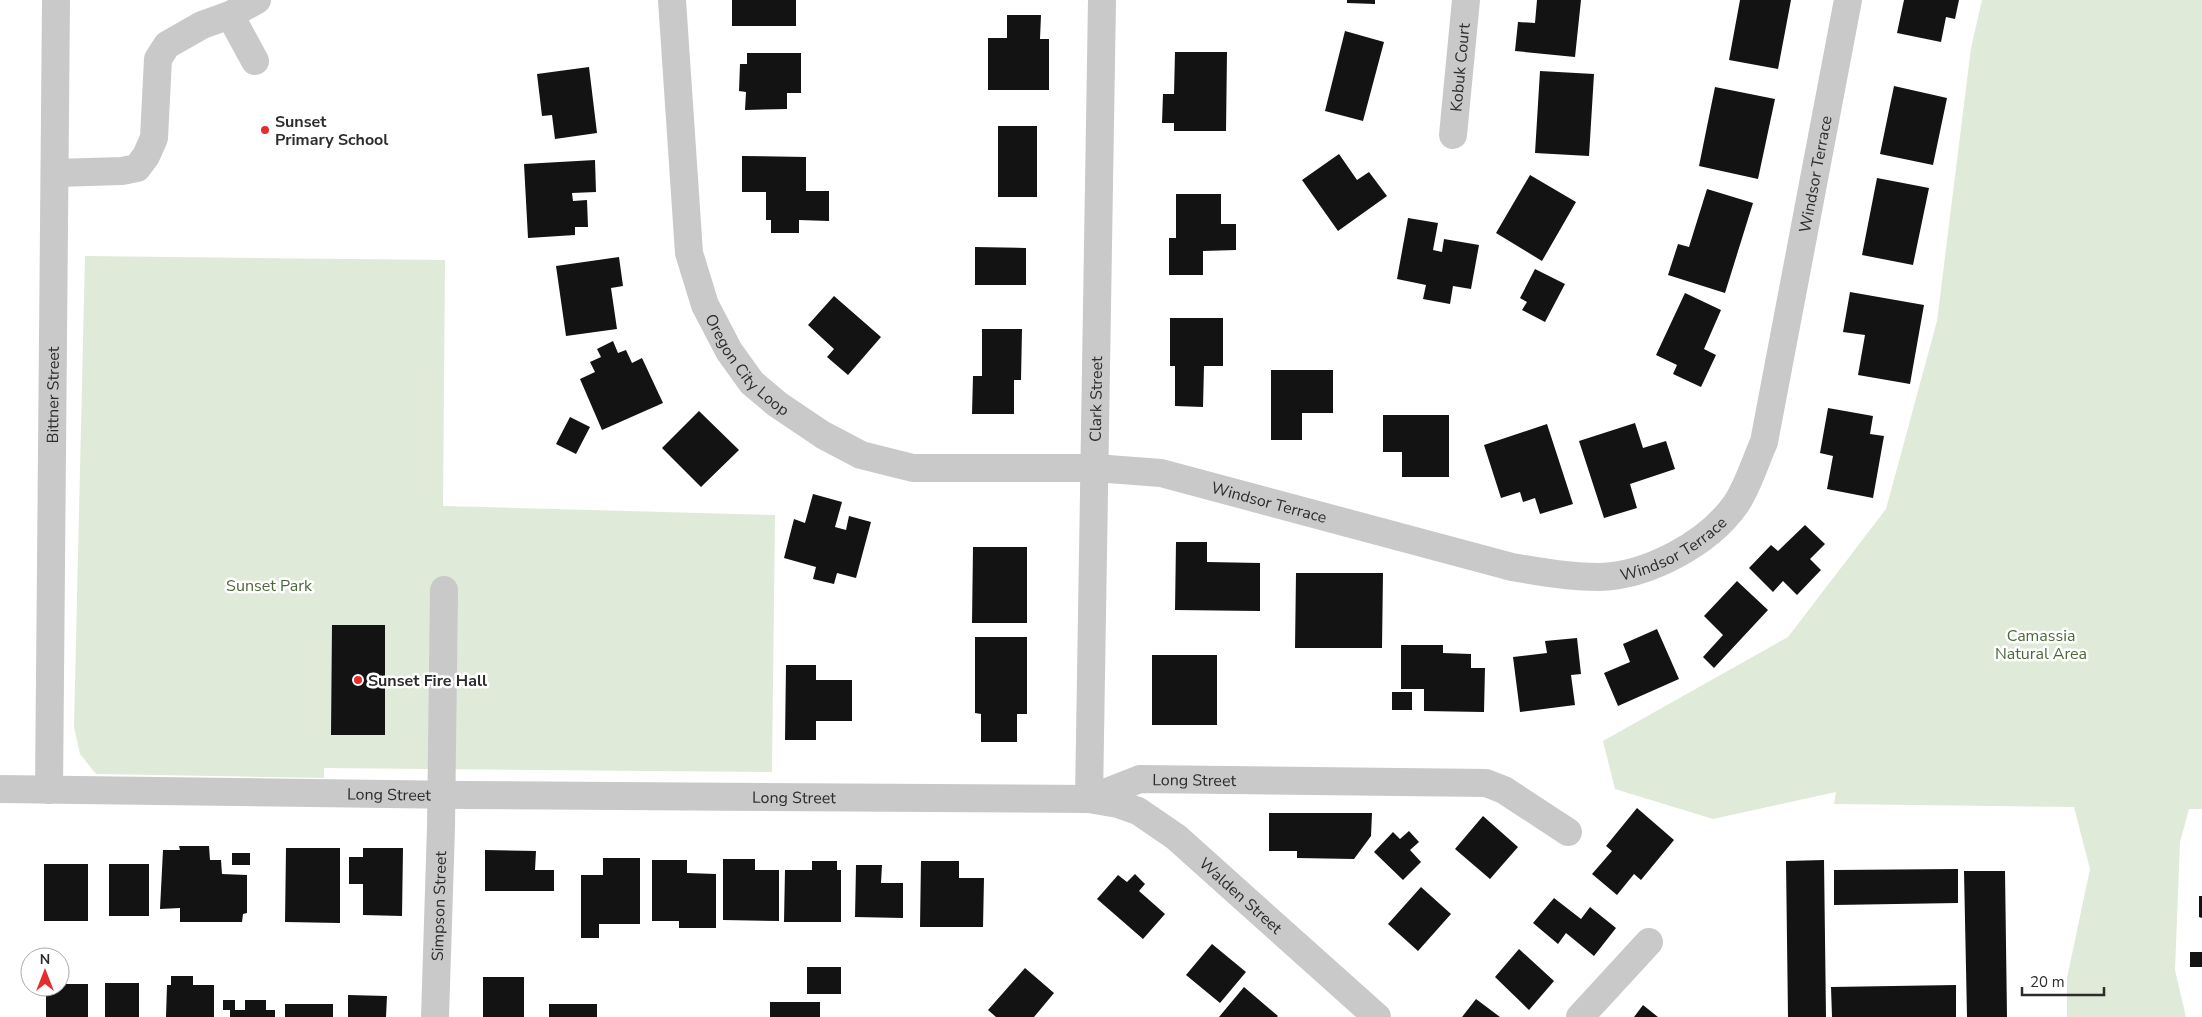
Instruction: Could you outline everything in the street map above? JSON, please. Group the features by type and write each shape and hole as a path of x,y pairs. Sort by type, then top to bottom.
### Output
{"street":[{"name":"Bittner Street","path":"49,790 56,0"},
{"path":"55,173 122,171 137,168 146,156 154,138 158,59 167,45 202,25 230,15 256,0"},
{"name":"Oregon City Loop","path":"672,0 689,253 705,305 729,351 752,383 777,404 823,435 861,455 913,468 1095,468"},
{"name":"Clark Street","path":"1089,799 1102,0"},
{"name":"Kobuk Court","path":"1453,135 1466,0"},
{"name":"Windsor Terrace","path":"1095,468 1161,473 1455,553 1512,567 1558,574 1599,577 1623,574 1648,567 1693,545 1736,504 1764,442 1848,0"},
{"path":"230,15 255,61"},
{"name":"Simpson Street","path":"435,1017 444,590"},
{"name":"Long Street","path":"0,789 441,795 1089,799 1140,779 1486,783 1504,790 1568,832"},
{"name":"Walden Street","path":"1089,799 1118,804 1138,811 1176,837 1377,1017"},
{"path":"1580,1017 1649,942"}],"green space":[{"name":"Camassia Natural Area","path":"1982,0 2202,0 2202,809 2189,809 2180,842 2175,970 2186,1017 2067,1017 2067,978 2090,869 2074,807 1834,804 1836,792 1713,819 1615,789 1603,741 1788,637 1886,509 1937,321 1971,48"},
{"name":"Sunset Park","path":"85,256 445,260 443,506 775,515 772,772 324,768 324,778 96,774 80,754 74,727"}],"building":[{"path":"732,0 796,0 796,26 732,26"},
{"path":"1347,0 1375,0 1375,4 1347,3"},
{"path":"1537,0 1581,0 1575,57 1515,51 1518,22 1535,23"},
{"path":"1740,0 1791,0 1778,69 1729,60"},
{"path":"1904,0 1959,0 1955,19 1946,17 1941,42 1897,33"},
{"path":"1007,15 1041,15 1040,39 1049,39 1049,90 988,90 988,38 1007,38"},
{"path":"1345,31 1384,42 1363,121 1325,111"},
{"path":"1175,52 1227,52 1226,131 1174,131 1174,123 1162,123 1163,94 1174,94"},
{"path":"747,53 801,53 801,93 787,93 787,109 745,110 746,92 739,91 740,64 747,64"},
{"path":"589,67 597,133 555,139 552,115 542,116 537,74"},
{"path":"1540,71 1594,74 1589,156 1535,153"},
{"path":"1894,86 1947,98 1933,165 1880,154"},
{"path":"1715,87 1775,99 1758,179 1699,166"},
{"path":"998,126 1037,126 1037,197 998,197"},
{"path":"1339,154 1357,180 1369,172 1387,196 1338,231 1302,180"},
{"path":"742,156 806,157 806,191 829,191 829,221 799,220 799,233 771,233 771,220 766,220 766,192 742,192"},
{"path":"595,160 596,192 572,193 573,201 587,200 588,227 575,227 575,235 528,238 524,164"},
{"path":"1530,175 1576,202 1542,261 1496,233"},
{"path":"1877,178 1929,188 1913,265 1862,255"},
{"path":"1707,189 1753,203 1725,293 1668,275 1678,244 1689,247"},
{"path":"1176,194 1221,194 1221,224 1236,224 1236,250 1203,251 1203,275 1169,275 1169,238 1176,238"},
{"path":"1408,218 1438,223 1433,250 1442,252 1444,239 1479,245 1471,289 1453,286 1450,304 1423,299 1426,285 1397,279"},
{"path":"975,247 1026,248 1026,285 975,285"},
{"path":"619,257 623,286 611,288 617,329 566,336 556,266"},
{"path":"1535,269 1565,284 1545,322 1522,310 1527,302 1520,298"},
{"path":"1850,292 1924,305 1910,384 1858,375 1865,335 1843,332"},
{"path":"1685,293 1721,310 1704,349 1716,355 1701,387 1673,374 1677,365 1656,355"},
{"path":"834,296 881,337 848,375 827,357 834,349 808,325"},
{"path":"1170,318 1223,318 1223,366 1204,366 1203,407 1175,406 1175,366 1170,366"},
{"path":"982,329 1022,329 1021,380 1014,380 1014,414 972,414 973,376 982,376"},
{"path":"613,341 618,353 626,350 632,363 642,358 663,403 602,430 580,379 595,372 590,362 601,357 597,349"},
{"path":"1271,370 1333,370 1333,413 1302,413 1302,440 1271,440"},
{"path":"1828,408 1873,416 1870,434 1884,436 1873,498 1827,489 1833,456 1820,453"},
{"path":"699,411 739,450 701,487 662,448"},
{"path":"1383,415 1449,415 1449,477 1402,477 1402,452 1383,452"},
{"path":"570,417 590,427 576,454 556,444"},
{"path":"1635,423 1643,448 1666,441 1675,469 1630,484 1637,508 1604,518 1579,441"},
{"path":"1547,424 1573,504 1540,514 1535,498 1523,502 1520,492 1501,498 1484,445"},
{"path":"813,494 842,502 835,527 846,530 849,516 871,522 856,578 837,573 834,584 813,579 816,567 784,558 794,519 805,523"},
{"path":"1805,525 1825,544 1810,559 1821,570 1797,595 1783,581 1773,592 1749,568 1771,545 1778,551"},
{"path":"1176,542 1207,542 1207,562 1260,563 1260,611 1175,610"},
{"path":"973,547 1027,547 1027,623 972,623"},
{"path":"1296,573 1383,573 1382,648 1295,648"},
{"path":"1737,581 1768,610 1714,668 1703,657 1723,635 1704,616"},
{"name":"Sunset Fire Hall","path":"332,625 385,625 385,735 331,735"},
{"path":"1657,629 1679,679 1618,706 1604,673 1630,662 1623,644"},
{"path":"975,637 1027,637 1027,714 1017,714 1017,742 981,742 981,714 975,713"},
{"path":"1577,638 1581,674 1571,675 1575,705 1520,712 1513,657 1547,653 1545,641"},
{"path":"1401,645 1443,645 1443,653 1471,654 1471,668 1485,668 1484,712 1424,711 1424,689 1401,689"},
{"path":"1152,655 1217,655 1217,725 1152,725"},
{"path":"786,665 816,665 816,680 852,680 852,721 816,721 816,740 785,740"},
{"path":"1392,692 1412,692 1412,710 1392,710"},
{"path":"1637,808 1674,840 1641,880 1634,874 1617,895 1592,874 1612,851 1606,846"},
{"path":"1269,813 1372,813 1371,836 1354,859 1297,858 1297,851 1269,851"},
{"path":"1483,816 1518,847 1490,879 1455,849"},
{"path":"1409,831 1419,842 1410,850 1421,862 1403,880 1374,852 1393,832 1400,839"},
{"path":"179,846 209,846 210,860 221,860 222,874 247,875 247,913 243,914 242,922 180,922 180,908 160,909 163,850 180,850"},
{"path":"286,848 340,848 340,923 285,922"},
{"path":"363,848 403,848 402,916 363,915 363,884 349,884 349,857 363,857"},
{"path":"485,850 536,851 535,870 554,870 554,891 485,891"},
{"path":"232,853 250,853 250,865 232,865"},
{"path":"603,858 640,858 640,924 599,924 599,938 581,938 581,875 603,875"},
{"path":"723,859 755,859 755,870 779,870 779,921 723,920"},
{"path":"652,860 687,860 687,873 716,874 716,928 679,928 679,921 652,921"},
{"path":"1824,860 1826,1017 1788,1017 1786,861"},
{"path":"812,861 837,861 837,870 841,870 841,922 784,922 785,870 812,870"},
{"path":"921,861 959,861 959,878 984,878 983,927 920,927"},
{"path":"44,864 88,864 88,921 44,921"},
{"path":"109,864 149,864 149,916 109,916"},
{"path":"856,865 882,865 881,883 903,883 903,918 855,917"},
{"path":"1958,869 1958,903 1834,905 1834,870"},
{"path":"1964,871 2005,871 2007,1017 1967,1017"},
{"path":"1135,874 1145,884 1139,891 1165,914 1143,939 1097,899 1118,875 1127,882"},
{"path":"1421,887 1451,914 1418,951 1388,924"},
{"path":"2199,896 2202,896 2202,918 2199,917"},
{"path":"1554,898 1581,919 1590,907 1616,928 1594,956 1566,933 1558,944 1533,923"},
{"path":"1212,944 1246,972 1220,1003 1186,975"},
{"path":"1519,949 1554,981 1529,1010 1495,977"},
{"path":"2190,952 2202,952 2202,967 2190,967"},
{"path":"807,967 841,967 841,994 807,994"},
{"path":"1025,968 1054,993 1034,1017 996,1017 988,1010"},
{"path":"171,976 193,976 193,985 214,985 214,1017 166,1017 167,985 171,985"},
{"path":"483,977 524,977 524,1017 483,1017"},
{"path":"105,983 139,983 139,1017 105,1017"},
{"path":"70,984 88,984 88,1017 46,1017 46,997 70,997"},
{"path":"1956,985 1956,1017 1832,1017 1831,987"},
{"path":"1244,987 1278,1016 1219,1017"},
{"path":"348,995 387,996 386,1017 348,1017"},
{"path":"1476,999 1500,1017 1462,1017"},
{"path":"223,1000 235,1000 235,1010 245,1010 245,1000 266,1000 266,1010 275,1010 275,1017 230,1017 230,1010 223,1010"},
{"path":"770,1002 820,1002 820,1017 770,1017"},
{"path":"285,1004 333,1004 333,1017 285,1017"},
{"path":"549,1004 597,1004 597,1017 549,1017"},
{"path":"1643,1005 1658,1017 1634,1017"}],"place":[{"name":"Sunset Primary School","path":"265,130"},
{"name":"Sunset Fire Hall","path":"358,680"}]}
